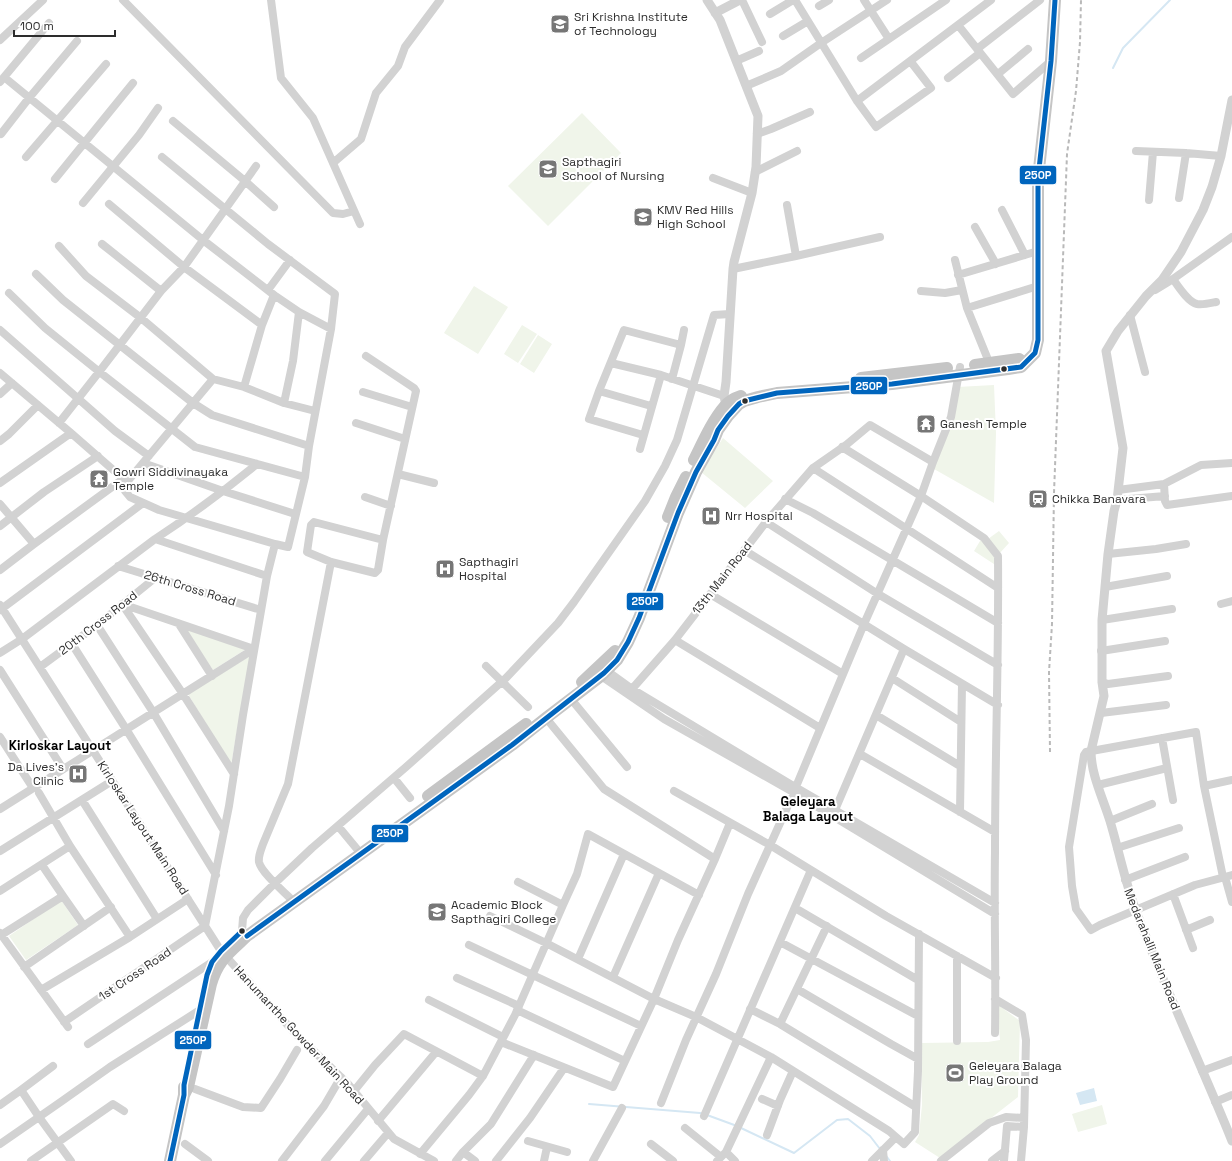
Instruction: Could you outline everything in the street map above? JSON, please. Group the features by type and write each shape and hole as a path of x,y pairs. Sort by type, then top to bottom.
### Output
{"main road":[{"path":"170,1161 207,975 212,962 290,898 561,698 617,660 628,642 639,618 681,506 696,472 714,440 730,404 777,393 892,384 959,371 991,367 1021,367 1036,353 1038,340 1038,178 1051,61 1055,0"},
{"path":"245,934 512,745 570,699 600,671"},
{"path":"184,1095 188,1087 210,984 224,953"}],"street":[{"path":"0,40 43,0"},
{"path":"123,0 333,213 343,214 354,210"},
{"path":"271,0 281,78 313,118 360,224"},
{"path":"333,163 361,139 376,93 398,66 405,47 440,0"},
{"path":"611,363 661,375 693,386 730,404 732,390 726,382 733,269 756,172 758,116 720,20 707,0"},
{"path":"715,13 741,0 762,42"},
{"path":"770,14 794,0 857,102 876,127 931,88 911,62"},
{"path":"819,6 829,0"},
{"path":"864,0 889,39"},
{"path":"746,86 781,70 821,42 887,0"},
{"path":"861,58 946,0"},
{"path":"857,102 991,0"},
{"path":"948,78 1040,0"},
{"path":"783,36 808,21"},
{"path":"49,23 2,79 85,142 203,240 271,293 299,312 331,330"},
{"path":"958,25 1013,94 1051,61"},
{"path":"1,134 77,41"},
{"path":"998,74 1028,49"},
{"path":"736,61 760,51"},
{"path":"26,157 106,64"},
{"path":"55,179 133,83"},
{"path":"1091,751 1104,696 1101,651 1102,620 1108,554 1117,500 1123,448 1106,351 1130,315 1162,280 1181,252 1203,210 1212,187 1221,156 1232,105"},
{"path":"83,203 139,135 158,108"},
{"path":"757,134 810,112"},
{"path":"173,121 274,207"},
{"path":"756,172 797,151"},
{"path":"1136,151 1221,156"},
{"path":"1149,200 1153,152"},
{"path":"1179,198 1186,153"},
{"path":"0,373 72,433 125,480 125,491 130,497 159,510 288,547 305,477 309,446 331,330 335,294 268,244 162,157"},
{"path":"59,423 161,291 184,267 256,166"},
{"path":"713,178 752,193"},
{"path":"109,204 184,267 262,325"},
{"path":"787,205 796,256"},
{"path":"1002,210 1025,255"},
{"path":"975,227 996,264"},
{"path":"733,269 880,237"},
{"path":"1146,296 1173,279 1232,237"},
{"path":"102,244 161,291"},
{"path":"60,246 86,276 140,318 213,379 244,387 284,403 316,411"},
{"path":"958,275 1038,251"},
{"path":"244,387 271,293 290,260"},
{"path":"955,260 967,308 991,367"},
{"path":"36,274 63,300 192,403 212,415 309,446"},
{"path":"1173,279 1189,299 1196,304 1209,304 1216,302"},
{"path":"967,308 1038,286"},
{"path":"921,291 945,293 962,290"},
{"path":"9,293 45,328 195,446 305,477"},
{"path":"284,403 293,361 299,312"},
{"path":"245,934 243,918 248,910 275,883 502,681 558,623 645,501 665,466 677,440 714,315 730,314"},
{"path":"1130,315 1144,372"},
{"path":"0,330 115,431 149,456"},
{"path":"643,436 590,419 624,330 681,345"},
{"path":"672,379 684,330"},
{"path":"366,356 415,389 416,393 383,540 378,570 376,572 331,562 307,552 311,524 314,522 383,540"},
{"path":"661,1103 686,1040 864,624 921,496 951,418 959,371"},
{"path":"640,448 661,375"},
{"path":"0,570 34,544 125,480 143,463 213,379"},
{"path":"0,394 12,383"},
{"path":"600,391 652,406"},
{"path":"363,392 412,407"},
{"path":"0,441 38,405"},
{"path":"356,423 405,439"},
{"name":"13th Main Road","path":"632,689 675,640 785,499 813,468 870,425 933,462"},
{"path":"0,484 72,433"},
{"path":"842,447 921,496 984,538 998,556 998,705 995,832 996,978 994,1033"},
{"path":"0,526 44,492 98,456"},
{"path":"143,463 295,514"},
{"path":"1118,490 1164,484 1201,466 1232,463"},
{"path":"0,653 22,639 155,539 187,518 257,464"},
{"path":"813,468 998,588"},
{"path":"398,474 434,483"},
{"path":"1164,484 1167,505 1232,496"},
{"path":"1117,500 1165,496"},
{"path":"365,497 391,506"},
{"path":"785,499 813,513 998,624"},
{"path":"1,607 143,503"},
{"path":"0,504 34,544"},
{"path":"766,522 878,594 998,665"},
{"path":"155,539 267,576"},
{"path":"205,926 216,875 234,774 267,576 275,544"},
{"path":"1108,554 1186,544"},
{"path":"744,550 998,705"},
{"path":"290,898 262,870 259,861 259,854 288,784 331,562"},
{"name":"26th Cross Road","path":"118,566 261,610"},
{"path":"1105,587 1167,576"},
{"name":"20th Cross Road","path":"40,667 97,625 155,578"},
{"path":"710,594 843,674"},
{"path":"1221,604 1232,601"},
{"path":"122,604 254,649"},
{"path":"122,604 183,694 234,774"},
{"name":"Kirloskar Layout Main Road","path":"1,607 205,926 224,953"},
{"path":"1102,620 1172,609"},
{"path":"179,624 212,676"},
{"path":"97,625 154,712 224,830"},
{"path":"675,640 820,728"},
{"path":"1101,651 1165,641"},
{"path":"72,644 216,875"},
{"path":"1,806 36,791 63,769 254,649"},
{"path":"835,810 904,649"},
{"path":"486,666 528,707"},
{"path":"0,670 63,769"},
{"path":"600,671 632,689 995,914"},
{"path":"600,671 664,719 835,810 995,903"},
{"path":"1102,682 1108,684 1168,676"},
{"path":"892,678 961,722"},
{"path":"960,812 962,684"},
{"path":"570,699 627,767"},
{"path":"1100,712 1166,705"},
{"path":"876,715 960,766"},
{"path":"546,718 604,789 715,859"},
{"path":"1227,876 1195,885 1091,930 1076,909 1072,886 1069,847 1075,805 1084,755 1086,752 1196,732 1204,786 1227,876 1232,902"},
{"path":"1162,738 1173,800"},
{"path":"1,740 54,818 70,846 130,936"},
{"name":"Medarahalli Main Road","path":"1091,751 1098,785 1110,821 1125,880 1135,911 1215,1102 1230,1131 1232,1141"},
{"path":"860,754 995,832"},
{"path":"1098,785 1167,768"},
{"path":"394,778 410,798"},
{"path":"1204,786 1232,780"},
{"path":"0,850 112,781"},
{"path":"674,791 770,845 886,916 996,978"},
{"path":"82,800 157,919"},
{"path":"1110,821 1152,804"},
{"path":"429,1000 534,1055 613,1086 654,999 678,940 730,822"},
{"path":"338,826 356,849"},
{"path":"1117,848 1178,828"},
{"path":"420,1154 469,1096 483,1076 518,1008 577,874 588,834 699,895"},
{"path":"0,891 70,846"},
{"path":"578,959 624,854"},
{"path":"1125,880 1185,858"},
{"path":"42,865 84,926"},
{"path":"704,1116 811,870"},
{"path":"612,977 658,872"},
{"path":"518,882 563,905"},
{"path":"1173,894 1193,948"},
{"path":"63,896 1,934 41,990 188,899"},
{"path":"24,967 111,907"},
{"path":"795,908 918,980"},
{"path":"490,916 578,959 654,999 696,1017 771,1057 889,1131 904,1144 915,1132 918,1059 919,934"},
{"path":"1186,930 1210,920"},
{"name":"1st Cross Road","path":"41,990 66,1025 205,926"},
{"path":"780,1024 827,926"},
{"path":"780,942 918,1016"},
{"path":"469,945 641,1026"},
{"name":"Hanumanthe Gowder Main Road","path":"224,953 294,1032 354,1091 394,1139 433,1161"},
{"path":"957,956 957,1041"},
{"path":"88,1044 212,962"},
{"path":"458,978 625,1061"},
{"path":"797,989 918,1059"},
{"path":"995,999 1022,1015 1026,1040 1024,1127 1021,1161"},
{"path":"750,1009 780,1024 916,1107"},
{"path":"0,1144 110,1067 200,1010"},
{"path":"354,1091 375,1065 404,1034 483,1076"},
{"path":"195,1089 242,1107 261,1108 277,1084 296,1050"},
{"path":"378,1121 436,1052"},
{"path":"456,1161 491,1124 534,1055"},
{"path":"721,1157 771,1057"},
{"path":"1202,1071 1232,1060"},
{"path":"0,1106 53,1066"},
{"path":"496,1161 530,1118 564,1068"},
{"path":"767,1135 793,1071"},
{"path":"282,1161 324,1106 341,1077"},
{"path":"21,1090 71,1161"},
{"path":"1215,1102 1232,1095"},
{"path":"762,1099 778,1106"},
{"path":"31,1161 113,1104 124,1111"},
{"path":"593,1161 622,1108"},
{"path":"325,1161 368,1109"},
{"path":"941,1161 989,1123 1006,1117 1024,1118"},
{"path":"1004,1161 1007,1126 1006,1117"},
{"path":"1007,1126 1024,1127"},
{"path":"684,1128 721,1157 735,1161"},
{"path":"364,1161 388,1133"},
{"path":"872,1161 896,1138"},
{"path":"528,1141 567,1152"},
{"path":"185,1144 208,1161"},
{"path":"651,1144 673,1161"},
{"path":"544,1161 547,1147"},
{"path":"883,1150 884,1161"},
{"path":"992,1161 1005,1151"},
{"path":"463,1152 475,1160"}],"shaded area":[{"path":"582,113 621,153 548,226 508,186"},
{"path":"474,286 508,307 478,354 444,333"},
{"path":"522,325 537,334 518,363 504,354"},
{"path":"538,335 552,344 534,373 520,364"},
{"path":"994,385 996,433 994,503 934,469 957,387"},
{"path":"723,438 773,481 745,508 701,472"},
{"path":"999,531 1009,543 999,554 988,539"},
{"path":"984,539 997,556 997,566 974,551 980,541"},
{"path":"185,629 246,649 213,670"},
{"path":"250,656 231,765 188,694"},
{"path":"61,900 78,925 26,960 9,936"},
{"path":"997,1004 1020,1021 1018,1097 940,1158 915,1142 919,1135 922,1105 921,1043 988,1042 1000,1040"},
{"path":"1102,1105 1107,1124 1078,1132 1072,1114"}],"water":[{"path":"1094,1088 1097,1101 1080,1105 1076,1093"}],"waterway":[{"path":"1113,68 1123,48 1170,0"},
{"path":"589,1104 703,1114"},
{"path":"707,1115 737,1126"},
{"path":"741,1128 794,1153 837,1120 848,1119 870,1136 880,1149"},
{"path":"887,1157 890,1161"}],"railway":[{"path":"1050,752 1049,672 1052,624 1054,493 1067,154 1076,91 1080,42 1081,0"}],"transit line":[{"name":"250P","path":"247,936 512,745 604,673 617,660 628,642 639,618 678,513 696,472 718,430 739,404 744,401 777,393 892,384 1021,367 1035,353 1038,340 1038,178 1051,61 1055,0"},
{"name":"250P","path":"170,1161 207,975 212,962 242,931"}],"place":[{"name":"Sri Krishna Institute of Technology","path":"560,24"},
{"name":"Sapthagiri School of Nursing","path":"548,169"},
{"name":"KMV Red Hills High School","path":"643,217"},
{"name":"Ganesh Temple","path":"926,424"},
{"name":"Gowri Siddivinayaka Temple","path":"99,479"},
{"name":"Chikka Banavara","path":"1038,499"},
{"name":"Nrr Hospital","path":"711,516"},
{"name":"Sapthagiri Hospital","path":"445,569"},
{"name":"Da Lives's Clinic","path":"78,774"},
{"name":"Academic Block Sapthagiri College","path":"437,912"},
{"name":"Geleyara Balaga Play Ground","path":"955,1073"}],"district":[{"name":"Kirloskar Layout","path":"60,745"},
{"name":"Geleyara Balaga Layout","path":"808,808"}]}
